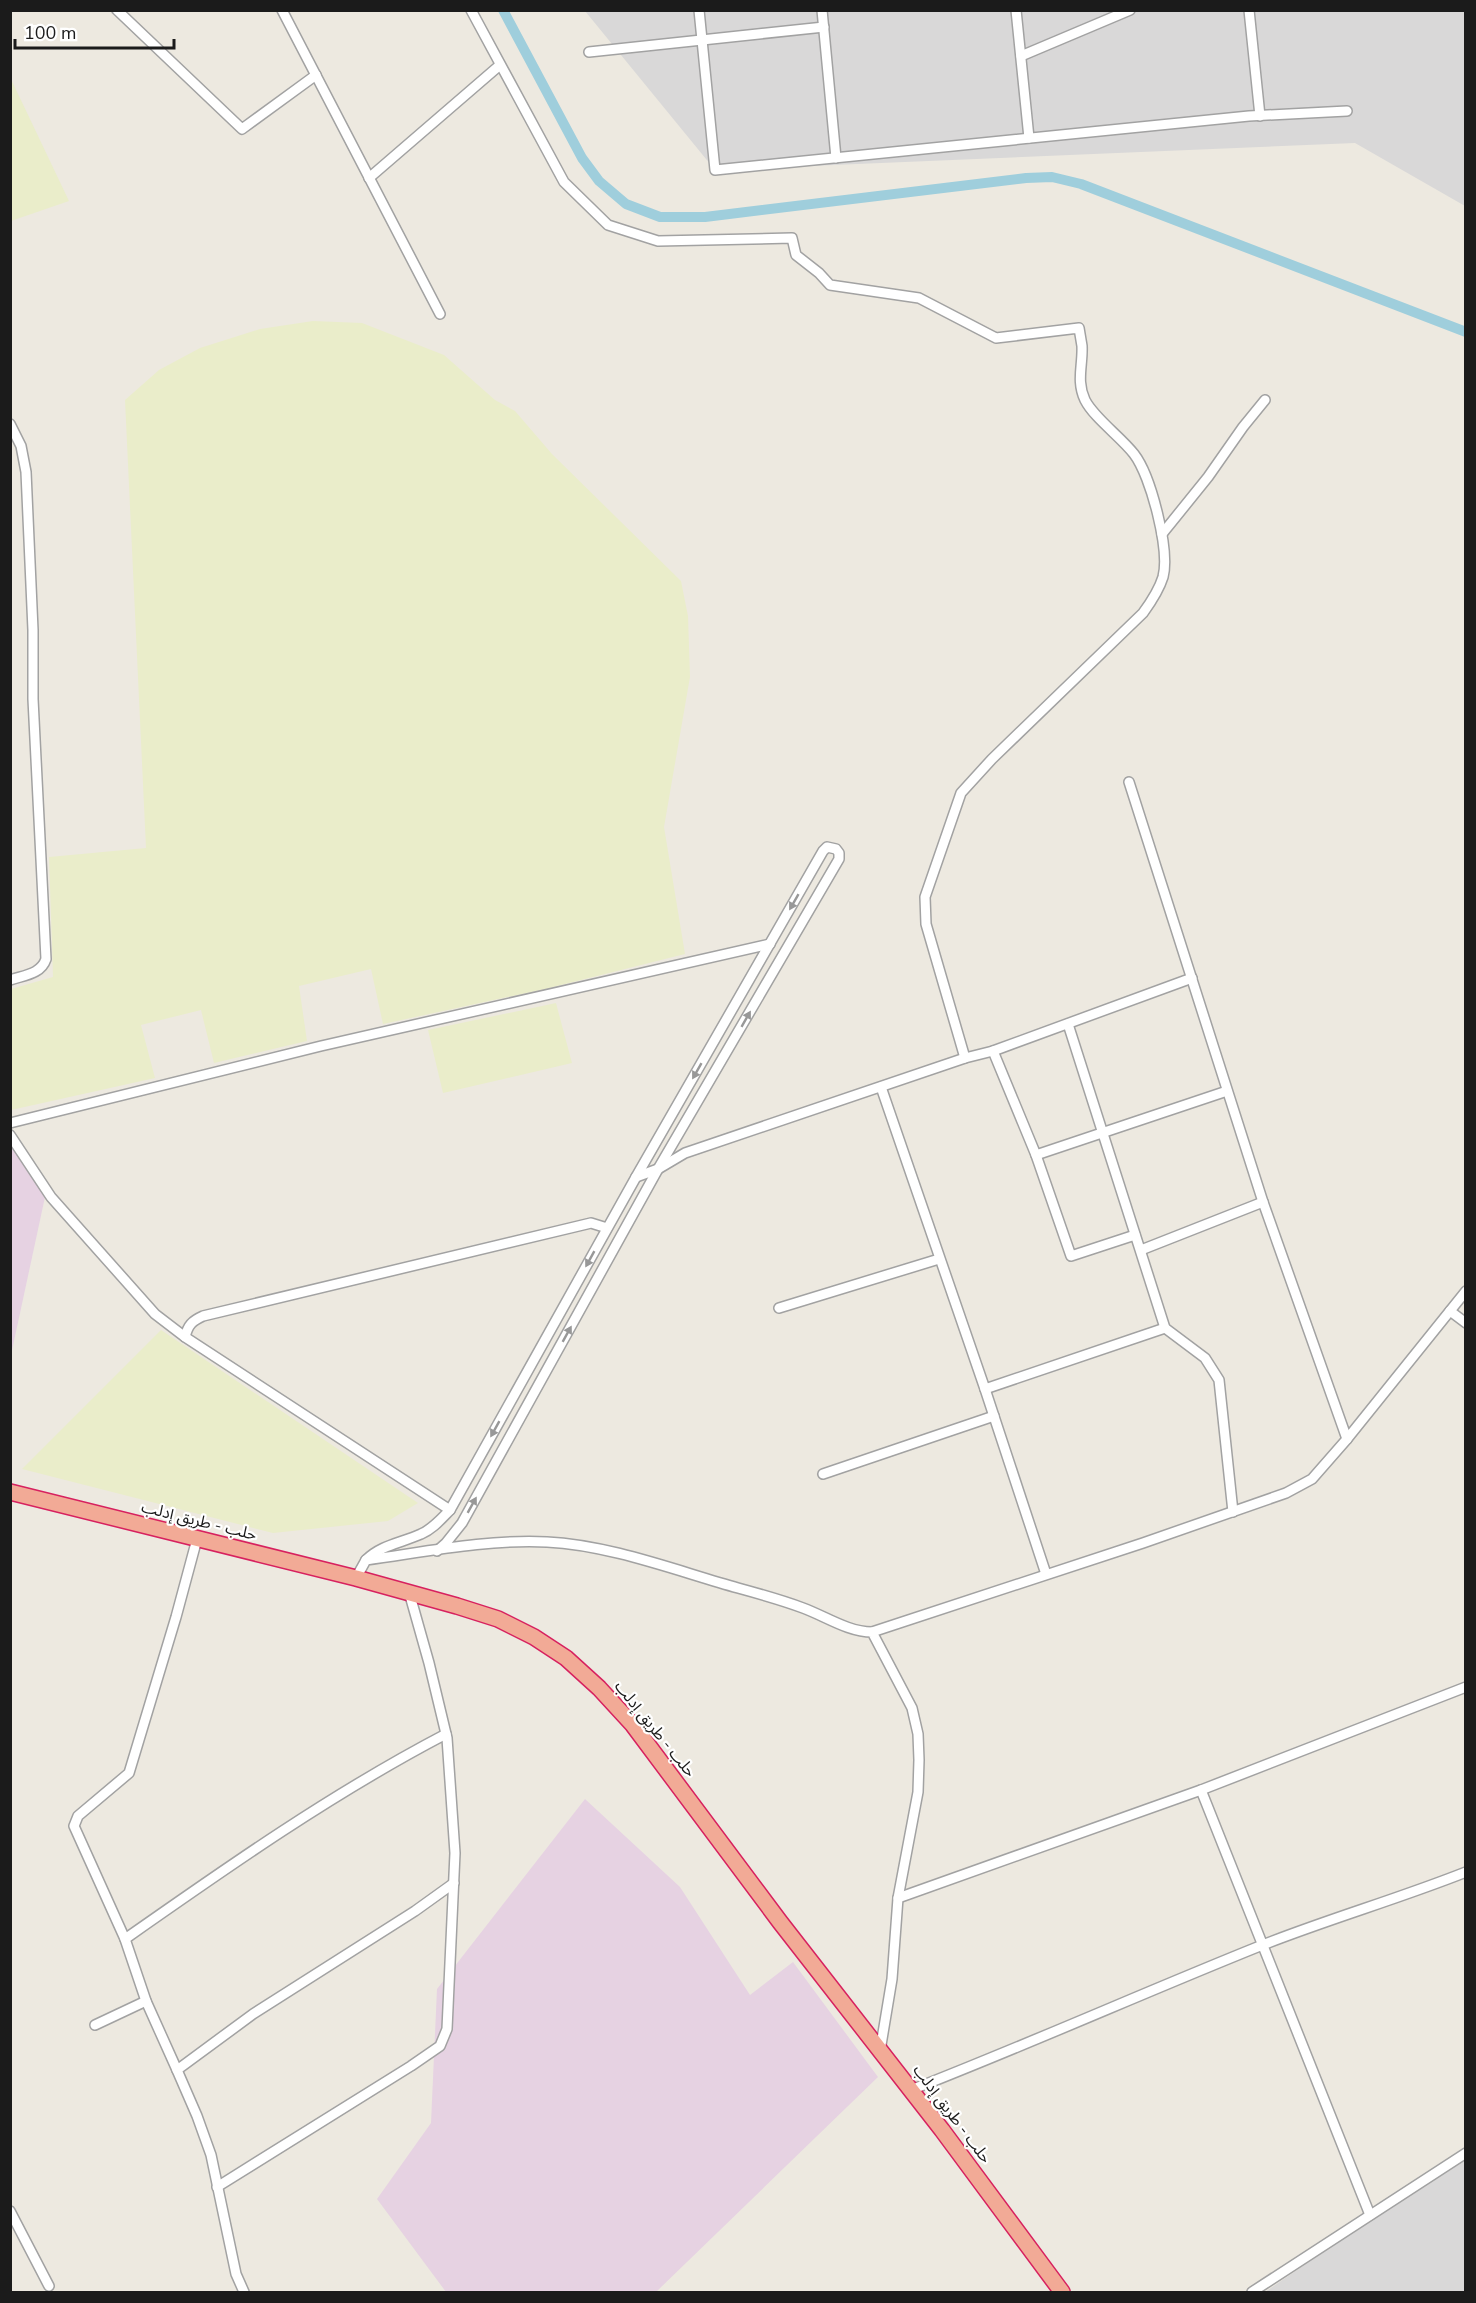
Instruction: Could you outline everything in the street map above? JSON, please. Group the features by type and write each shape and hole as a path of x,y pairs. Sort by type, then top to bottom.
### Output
{"highway":[{"name":"حلب - طريق إدلب","path":"10,1492 357,1578 498,1619 534,1637 566,1658 599,1688 633,1725 787,1931 912,2090 1062,2292"}],"street":[{"path":"117,10 242,129 316,75"},
{"path":"282,10 440,314"},
{"path":"471,10 564,182 608,225 658,241 792,237 796,255 830,285 919,298 996,338 1079,328 1082,346 1079,386 1086,403 1134,453 1144,468 1162,534 1163,576 1155,595 1143,613 992,759 962,793 925,897 926,924 965,1058"},
{"path":"699,10 715,170 1260,116 1347,111"},
{"path":"822,10 836,158"},
{"path":"1016,10 1029,138"},
{"path":"1021,56 1130,10"},
{"path":"1249,10 1260,116"},
{"path":"589,52 824,27"},
{"path":"369,178 500,65"},
{"path":"1162,534 1265,400"},
{"path":"10,424 21,446 26,472 33,630 33,699 46,959 44,967 39,971 10,980"},
{"path":"1129,782 1263,1202 1347,1439"},
{"path":"357,1578 366,1560 375,1551 422,1534 435,1526 450,1510 607,1228 823,851 827,847 836,849 839,859 658,1169 462,1523 437,1551"},
{"path":"10,1123 321,1046 770,944"},
{"path":"636,1177 658,1169 685,1154 965,1058 993,1051 1192,978"},
{"path":"1068,1024 1165,1328 1205,1358 1219,1380 1233,1512"},
{"path":"993,1051 1036,1155 1071,1256 1135,1235"},
{"path":"881,1088 1046,1574"},
{"path":"1036,1155 1227,1090"},
{"path":"10,1135 51,1197 155,1314 185,1337 450,1510"},
{"path":"1141,1250 1263,1202"},
{"path":"185,1337 188,1327 203,1316 591,1223 607,1228"},
{"path":"779,1308 939,1259"},
{"path":"366,1560 520,1541 585,1546 761,1594 854,1629 872,1632 1233,1512 1286,1493 1312,1479 1466,1291"},
{"path":"1450,1311 1466,1323"},
{"path":"985,1389 1165,1328"},
{"path":"823,1474 994,1416"},
{"path":"197,1539 129,1773 78,1816 74,1826 125,1939 146,2001 197,2116 211,2155 236,2274 244,2292"},
{"path":"218,2187 440,2046 447,2029 455,1853 446,1734 409,1593"},
{"path":"872,1632 912,1708 918,1734 918,1792 898,1898 892,1979 880,2051"},
{"path":"898,1898 1202,1790 1466,1687"},
{"path":"125,1939 304,1816 387,1765 446,1734"},
{"path":"1202,1790 1370,2215"},
{"path":"912,2090 1024,2046 1262,1945 1419,1891 1466,1872"},
{"path":"177,2070 254,2014 415,1911 454,1883"},
{"path":"95,2025 146,2001"},
{"path":"1252,2292 1466,2152"},
{"path":"10,2211 49,2286"}],"shaded area":[{"path":"585,11 1465,11 1465,206 1355,143 715,170"},
{"path":"11,1142 45,1197 11,1355"},
{"path":"585,1799 680,1887 750,1995 793,1962 878,2077 656,2292 446,2292 377,2199 431,2123 437,1989"},
{"path":"1465,2157 1465,2292 1265,2292 1358,2228"}],"green space":[{"path":"10,77 69,201 11,221 10,221"},
{"path":"313,321 362,323 444,355 495,400 515,411 552,454 681,581 688,616 690,677 664,827 685,954 545,989 383,1024 371,969 299,986 307,1041 214,1063 201,1010 141,1025 155,1078 11,1110 11,989 53,977 49,857 146,848 125,400 159,370 200,348 260,329"},
{"path":"556,1003 572,1063 443,1093 428,1030"},
{"path":"161,1330 418,1503 388,1521 273,1533 22,1469"}],"waterway":[{"path":"503,10 582,158 599,181 626,204 660,217 705,217 1026,178 1052,177 1081,184 1466,332"}]}
